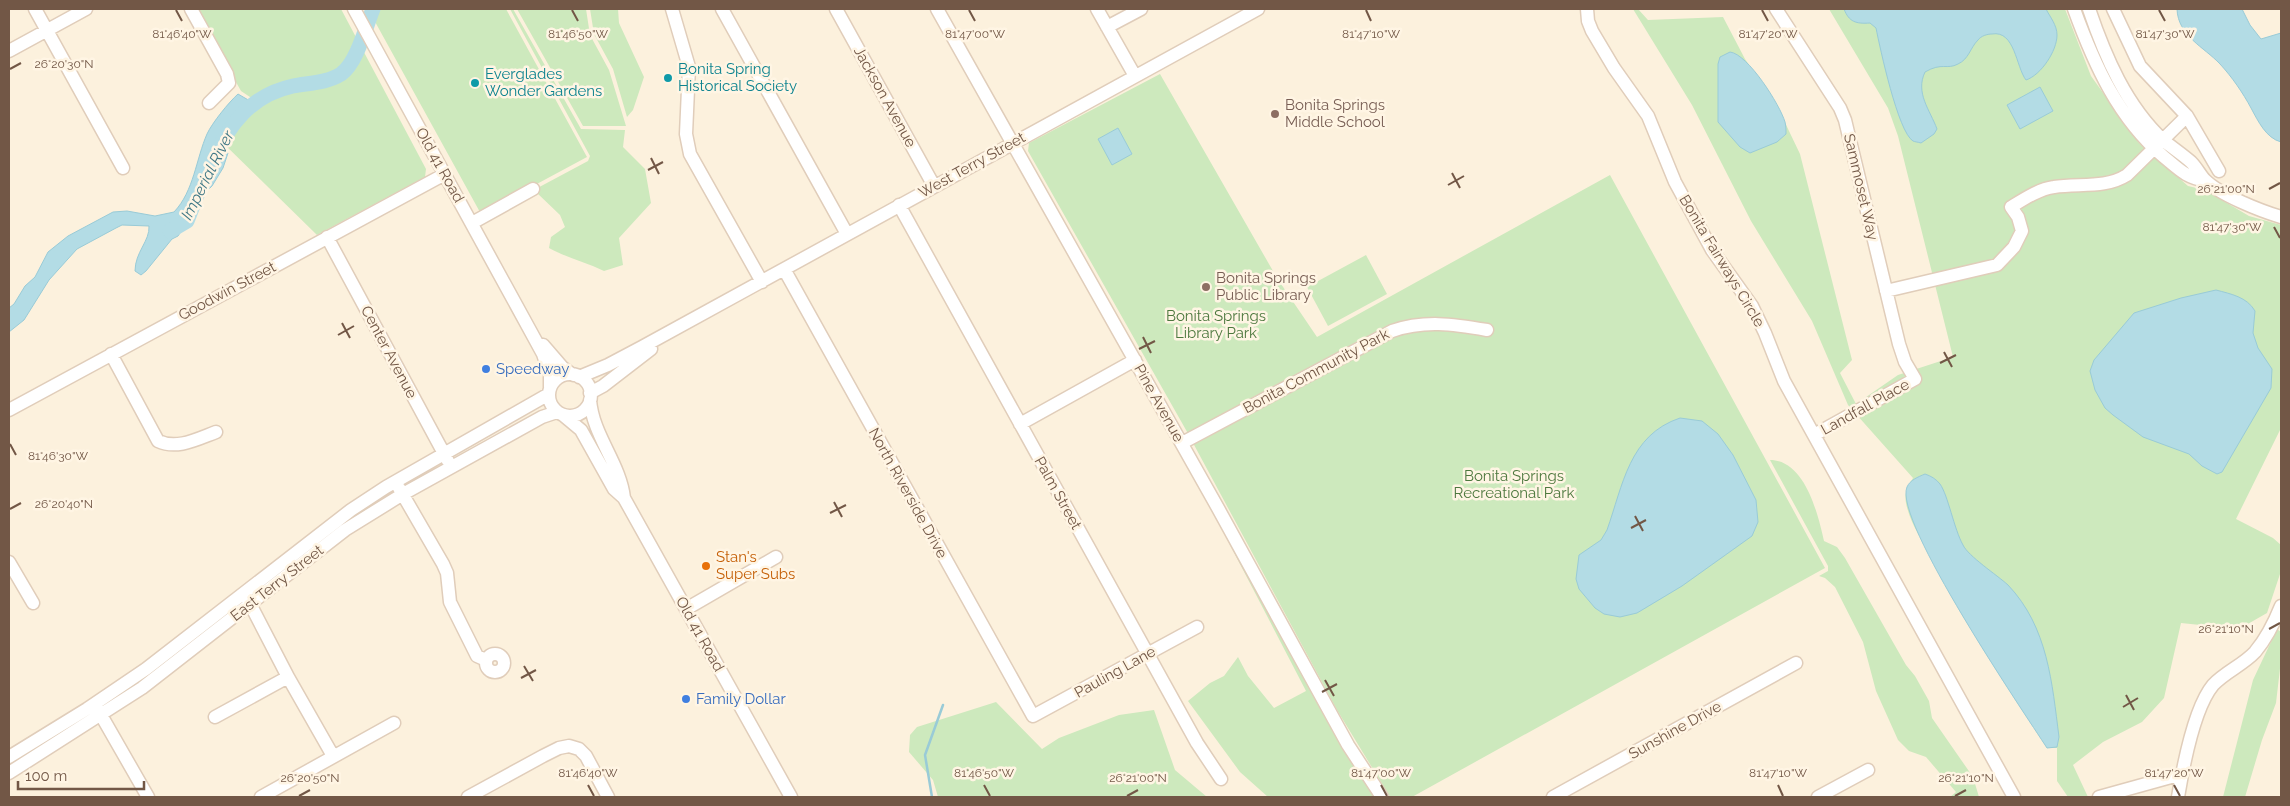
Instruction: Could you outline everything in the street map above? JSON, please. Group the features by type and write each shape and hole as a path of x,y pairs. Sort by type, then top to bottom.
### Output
{"street":[{"path":"35,9 123,168"},
{"path":"9,51 86,9"},
{"path":"191,9 227,74 229,83 209,103"},
{"name":"Old 41 Road","path":"354,9 543,354 550,375 550,390"},
{"path":"672,9 689,67 686,134 690,154 762,282"},
{"path":"722,9 847,234"},
{"name":"Jackson Avenue","path":"836,9 934,186"},
{"name":"Pine Avenue","path":"937,9 1136,360 1348,745 1382,797"},
{"path":"1097,9 1135,76"},
{"path":"1107,28 1141,9"},
{"name":"West Terry Street","path":"576,376 608,365 762,282 1135,76 1234,14 1258,9"},
{"name":"Bonita Fairways Circle","path":"1587,9 1588,21 1592,31 1614,68 1648,116 1675,182 1712,250 1752,306 1784,381 2014,797"},
{"name":"Sammoset Way","path":"1776,9 1840,108 1845,120 1902,353 1916,379"},
{"path":"2074,9 2093,60 2103,80 2125,114 2158,144 2196,167 2206,181 2241,201 2281,217"},
{"path":"2089,9 2105,54 2119,81 2144,118 2158,144"},
{"path":"2113,9 2140,66 2187,116 2219,171"},
{"path":"1886,291 1996,265 2014,247 2022,231 2018,218 2011,206 2055,187 2111,183 2127,175 2187,116"},
{"name":"Goodwin Street","path":"9,410 445,174"},
{"path":"472,223 533,189"},
{"name":"Palm Street","path":"899,205 1147,654 1197,743 1221,779"},
{"name":"Center Avenue","path":"327,237 451,466"},
{"name":"North Riverside Drive","path":"784,269 1034,716"},
{"name":"Old 41 Road","path":"526,321 562,367 576,376"},
{"name":"West Terry Street","path":"590,396 686,322"},
{"name":"Bonita Community Park","path":"1182,443 1392,331 1430,323 1486,330"},
{"path":"111,354 158,441 167,445 176,445 216,432"},
{"path":"1020,424 1136,360"},
{"path":"9,757 94,704 179,644 333,523 395,482 550,390 559,377 576,376 589,386 590,396 587,406 577,414 560,413 552,407 550,390"},
{"name":"Landfall Place","path":"1814,435 1916,379"},
{"name":"Old 41 Road","path":"590,396 591,417 622,482 624,498"},
{"name":"Old 41 Road","path":"560,413 582,430 614,489 624,498 791,797"},
{"name":"East Terry Street","path":"9,773 102,716 169,669 346,530 451,466 542,417 560,413"},
{"path":"395,482 443,564 447,573 450,602 454,612 477,656 486,660"},
{"path":"686,609 776,557"},
{"path":"9,562 33,603"},
{"path":"245,592 288,676 334,756"},
{"path":"2178,797 2182,774 2202,702 2214,685 2255,652 2275,621 2281,606"},
{"name":"Pauling Lane","path":"1034,716 1197,627"},
{"name":"Sunshine Drive","path":"1553,797 1796,663"},
{"path":"215,717 288,676"},
{"path":"94,704 148,797"},
{"path":"261,797 394,723"},
{"path":"468,797 542,756 559,748 569,746 579,750 586,756 608,797"},
{"path":"1818,797 1868,770"},
{"path":"2099,797 2182,774"}],"green space":[{"path":"195,9 341,9 426,169 425,177 317,235 221,141 238,116 256,101 241,91"},
{"path":"368,9 506,9 587,157 481,214"},
{"path":"510,9 513,9 581,129 625,130 623,147 645,169 651,203 619,238 623,265 604,271 549,248 551,237 565,227 560,215 536,192 530,192 588,161 590,156"},
{"path":"517,9 586,9 590,35 609,70 626,126 583,126"},
{"path":"590,9 618,9 619,23 644,77 633,110 627,117 613,69 594,34"},
{"path":"1633,9 1638,9 1648,20 1723,17 1745,59 1777,106 1800,154 1852,360 1840,373 1856,404 1898,375 1953,357 1898,136 1888,108 1829,9 2065,9 2091,76 2139,143 2188,186 2205,190 2249,216 2281,225 2281,428 2236,519 2273,538 2281,545 2281,571 2267,613 2239,629 2181,623 2164,698 2142,722 2103,742 2073,765 2088,797 2068,797 2057,781 2057,748 2047,748 2002,679 1973,633 1914,526 1906,499 1907,490 1913,478 1848,405 1812,321 1751,221 1692,105"},
{"name":"Bonita Springs Recreational Park","path":"1160,74 1277,278 1317,337 1610,175 1825,568 1412,797 1390,797 1337,710 1186,430 1028,151 1029,143"},
{"path":"1366,255 1387,294 1328,326 1307,287"},
{"path":"1185,437 1334,712 1386,797 1268,797 1240,772 1188,701 1210,683 1224,676 1238,657 1248,676 1274,708 1306,691 1176,441"},
{"path":"1770,460 1782,462 1792,469 1808,490 1814,504 1824,541 1837,547 1845,558 1906,665 1915,676 1929,701 1932,718 1973,777 1979,797 1950,797 1956,792 1926,757 1909,751 1898,740 1876,691 1863,642 1835,587 1825,578 1819,576 1828,571 1828,566"},
{"path":"2277,629 2281,632 2281,660 2276,703 2262,740 2245,797 2223,797 2253,680"},
{"path":"996,702 1042,749 1059,738 1119,715 1154,710 1175,770 1207,797 938,797 933,780 909,752 910,735 917,727"}],"water":[{"path":"1844,9 2046,9 2056,28 2057,35 2054,48 2047,62 2037,73 2026,80 2010,43 2000,34 1988,34 1981,37 1962,62 1954,66 1936,67 1925,72 1922,80 1923,94 1937,129 1934,134 1921,143 1913,141 1901,122 1890,89 1876,28 1870,23 1854,21 1848,17"},
{"path":"2177,9 2242,9 2250,25 2261,39 2281,33 2281,142 2271,137 2263,128 2241,91 2224,69 2187,34 2178,18"},
{"path":"1730,52 1745,61 1762,81 1777,104 1785,123 1786,134 1777,142 1750,153 1740,147 1718,122 1718,64 1720,57"},
{"path":"2040,87 2053,111 2020,129 2007,105"},
{"path":"238,94 250,101 235,114 218,140 218,144 228,153 223,168 212,186 193,205 178,236 172,239 146,271 141,275 135,271 137,258 147,237 149,226 122,225 77,249 49,280 24,320 9,332 9,308 14,304 25,286 35,277 48,252 68,236 113,212 127,211 155,216 174,212 181,204 190,185 209,129"},
{"path":"1118,128 1132,154 1112,165 1098,139"},
{"path":"2216,290 2238,297 2252,306 2255,311 2253,333 2258,348 2272,369 2271,388 2222,472 2217,474 2202,466 2189,454 2143,437 2113,415 2105,408 2095,390 2090,371 2094,360 2134,313 2181,298"},
{"path":"1680,418 1702,421 1718,434 1733,455 1756,500 1758,522 1752,536 1682,586 1637,613 1620,617 1604,614 1595,608 1579,589 1576,579 1579,555 1601,540 1607,530 1624,479 1639,449 1649,436 1663,426"},
{"path":"1925,474 1937,481 1943,489 1963,545 1977,560 2008,585 2032,619 2046,656 2054,696 2059,737 2057,747 2047,748 1988,658 1939,574 1920,536 1908,506 1907,487 1912,481"}],"waterway":[{"name":"Imperial River","path":"212,162 218,148 234,124 253,104 278,90 330,79 347,69 356,53 373,9"},
{"name":"Imperial River","path":"170,231 187,221 201,185"},
{"path":"932,797 925,755 943,705"}],"place":[{"name":"Bonita Spring Historical Society","path":"668,78"},
{"name":"Everglades Wonder Gardens","path":"475,83"},
{"name":"Bonita Springs Middle School","path":"1275,114"},
{"name":"Bonita Springs Public Library","path":"1206,287"},
{"name":"Speedway","path":"486,369"},
{"name":"Stan's Super Subs","path":"706,566"},
{"name":"Family Dollar","path":"686,699"}],"park label":[{"name":"Bonita Springs Library Park","path":"1216,324"}]}
